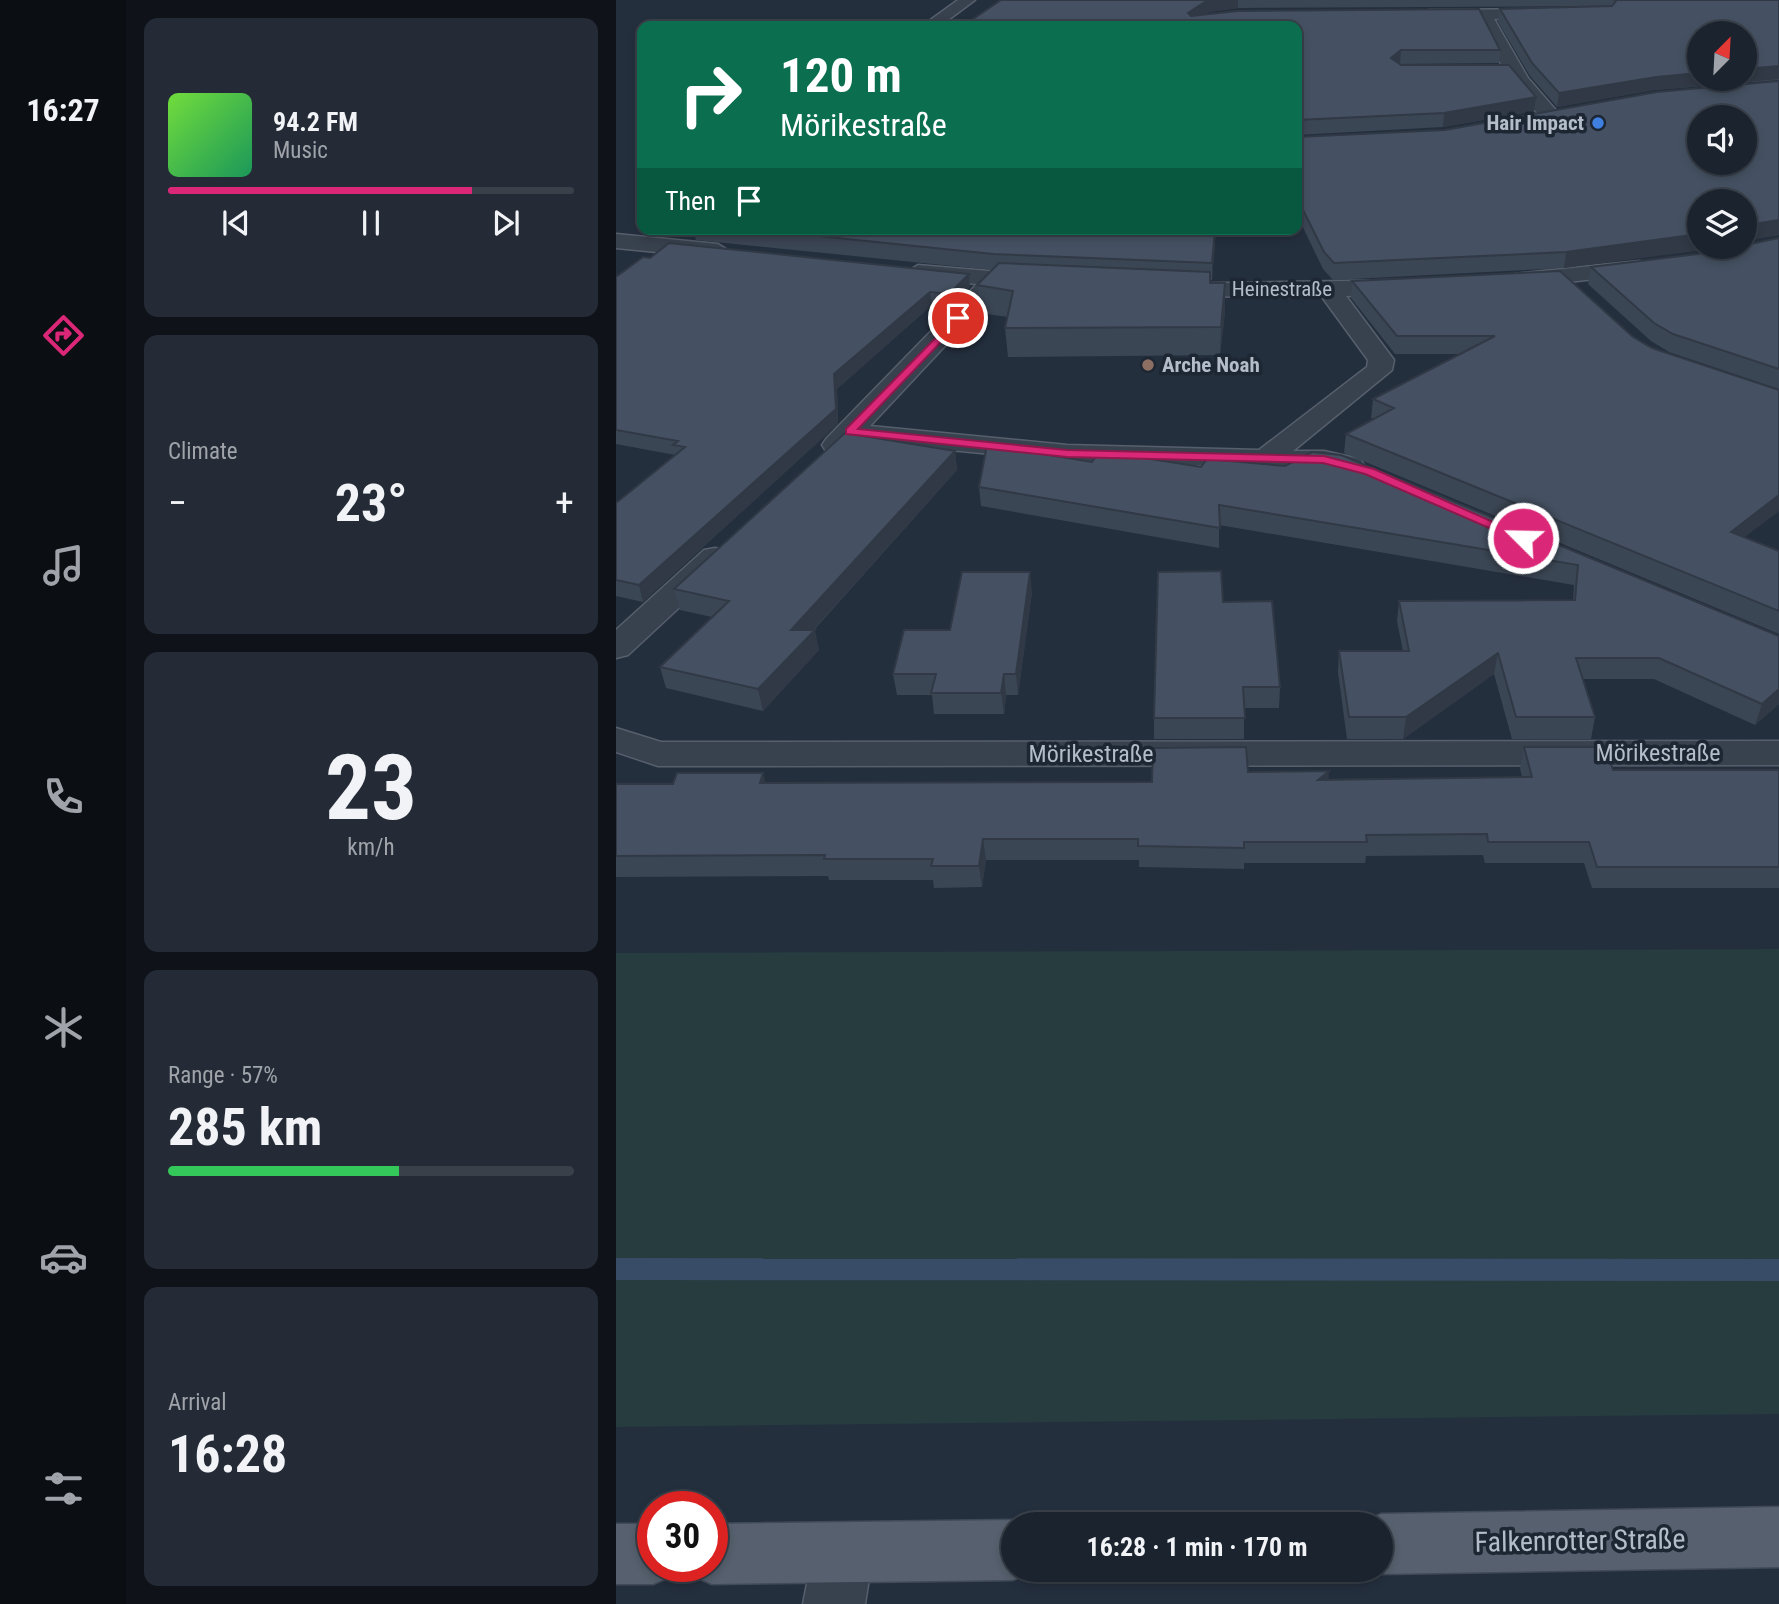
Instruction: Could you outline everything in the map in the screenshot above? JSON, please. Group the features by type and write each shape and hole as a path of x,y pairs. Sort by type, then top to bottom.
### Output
{"main road":[{"name":"Falkenrotter Straße","path":"1393,1544 1779,1537"},
{"path":"728,1556 839,1579 1001,1552"},
{"path":"616,1554 637,1554"}],"street":[{"path":"937,21 968,0"},
{"path":"1416,15 1564,14"},
{"path":"1484,15 1514,71 1534,100 1558,114 1525,121"},
{"path":"1489,71 1514,71"},
{"path":"616,238 637,222"},
{"path":"616,238 746,254"},
{"path":"1495,282 1564,278 1668,264"},
{"path":"898,270 1059,283"},
{"path":"1564,278 1583,296"},
{"path":"819,460 850,432 994,279"},
{"name":"Heinestraße","path":"1147,288 1329,290 1426,286"},
{"path":"1265,459 1380,370 1381,360 1329,290"},
{"path":"850,432 1067,453 1324,460 1348,464 1382,477"},
{"path":"616,648 738,535"},
{"name":"Mörikestraße","path":"616,739 658,754 1779,753"}],"green space":[{"path":"1779,949 1779,1414 616,1427 616,953"}],"building":[{"path":"1001,0 1208,0 1188,13 1191,16 1238,11 1479,9 1500,50 1401,50 1391,58 1401,65 1509,65 1536,97 1444,113 1302,120 1302,21 970,21"},
{"path":"1614,0 1779,0 1779,66 1757,68 1757,21 1687,21 1687,74 1559,93 1532,63 1500,9 1612,6 1616,1"},
{"path":"1779,81 1779,220 1757,224 1757,189 1687,189 1687,236 1566,252 1334,263 1324,252 1302,208 1302,137 1445,130 1657,92 1687,89 1757,91 1757,83"},
{"path":"809,235 1214,235 1212,263 993,254"},
{"path":"1779,238 1779,369 1673,334 1654,323 1591,267 1687,255 1687,259 1757,259 1757,243"},
{"path":"669,243 969,274 949,294 930,292 834,374 836,409 639,585 616,580 616,503 685,447 673,445 678,441 616,430 616,277 643,257 650,258"},
{"path":"999,263 1210,272 1210,283 1225,283 1221,327 1005,328 1013,291 977,285"},
{"path":"1560,271 1633,337 1652,348 1779,390 1779,495 1731,532 1779,551 1779,611 1346,434 1394,408 1373,399 1495,336 1397,336 1352,281"},
{"path":"845,433 955,451 791,630 815,630 758,689 660,667 729,601 674,589"},
{"path":"987,445 1092,462 1100,451 1201,467 1207,459 1285,466 1312,452 1341,455 1779,636 1779,689 1762,704 1659,658 1576,658 1595,717 1516,717 1498,653 1406,717 1349,717 1339,651 1409,651 1399,601 1575,600 1578,565 1219,505 1220,528 979,487"},
{"path":"1221,571 1223,602 1272,601 1280,687 1243,687 1245,718 1154,718 1158,572"},
{"path":"962,572 1030,572 1016,674 1004,674 1001,693 931,693 936,674 893,674 904,630 950,630"},
{"path":"1246,747 1248,772 1329,771 1318,780 1532,777 1524,747 1605,747 1613,770 1779,770 1779,867 1597,867 1589,842 1488,842 1487,834 1366,835 1367,842 1244,842 1244,848 1138,846 1138,839 983,839 979,866 931,866 933,859 824,859 825,855 616,856 616,784 673,784 677,773 763,773 760,783 1152,782 1153,748"}],"waterway":[{"path":"616,1269 1779,1270"}],"place":[{"name":"Hair Impact","path":"1598,123"},
{"name":"Arche Noah","path":"1148,365"}],"route":[{"path":"958,318 850,432 900,439 1067,453 1324,460 1348,464 1369,472 1523,538"}]}
